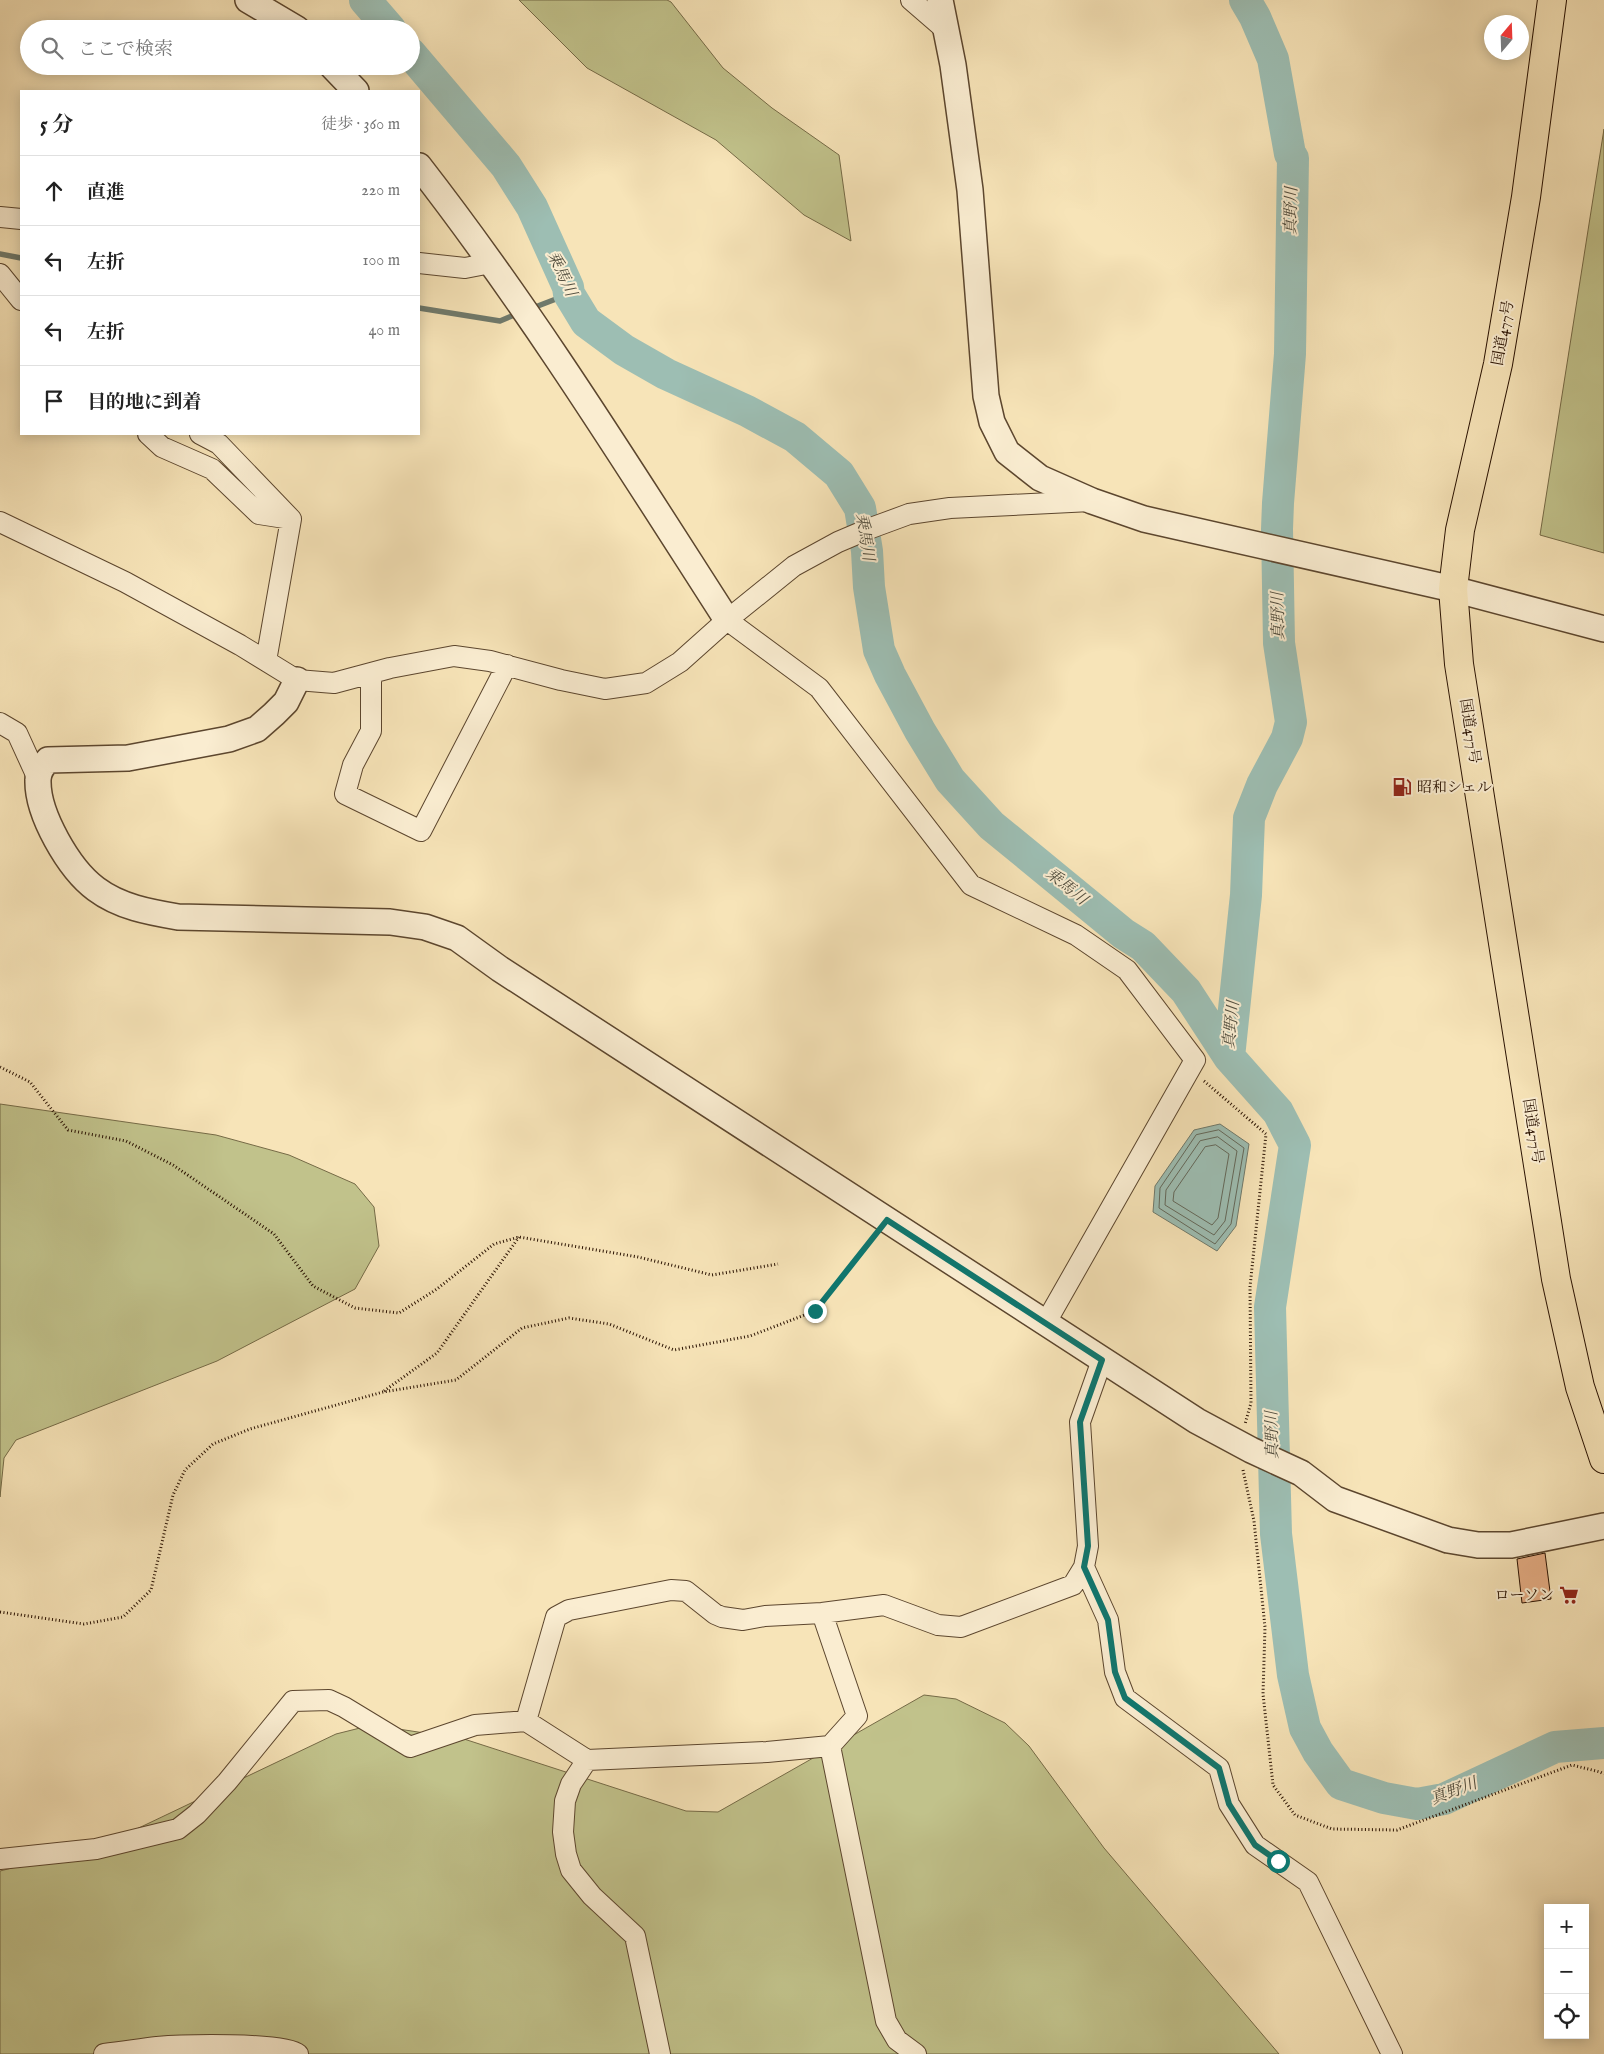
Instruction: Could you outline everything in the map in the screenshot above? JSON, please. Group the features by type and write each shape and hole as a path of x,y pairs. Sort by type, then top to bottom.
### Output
{"highway":[{"name":"国道477号","path":"1552,0 1526,197 1498,364 1460,530 1453,589 1459,664 1556,1279 1580,1387 1604,1459"}],"street":[{"path":"248,0 282,20"},
{"path":"911,0 948,32"},
{"path":"940,0 948,32 970,190 986,396 992,422 1008,452 1040,478 1092,501 1144,519 1453,589 1604,629"},
{"path":"1536,0 1549,31"},
{"path":"341,75 355,90"},
{"path":"420,167 467,228 559,361 727,620 819,688 971,885 1076,935 1127,970 1195,1060 1045,1324"},
{"path":"0,217 20,219"},
{"path":"420,264 465,268 491,263"},
{"path":"0,274 20,299"},
{"path":"149,435 162,447 212,469 259,514 291,518"},
{"path":"202,435 219,444 291,518"},
{"path":"0,522 124,582 297,680 334,683 428,660 454,656 490,661 561,680 605,689 646,683 680,662 727,620 794,566 838,542 909,514 950,508 1092,501"},
{"path":"266,661 291,518"},
{"path":"371,673 371,731 352,765 345,794 422,831 507,665"},
{"path":"38,779 42,767 48,760 128,758 229,739 257,729 286,702 297,680"},
{"path":"0,723 17,733 38,779 44,809 56,840 76,869 96,888 122,904 151,912 178,916 390,922 425,927 457,938 500,969 1197,1421 1246,1448 1301,1473 1335,1498 1400,1524 1448,1540 1478,1545 1511,1545 1604,1526"},
{"path":"526,1721 556,1617 569,1610 671,1590 686,1592 715,1614 722,1617 743,1620 765,1616 822,1613 884,1605 938,1625 961,1627 1073,1586 1084,1567 1088,1546 1080,1422 1102,1360"},
{"path":"1084,1567 1108,1620 1115,1672 1125,1698 1219,1768 1229,1804 1255,1845 1308,1882 1392,2054"},
{"path":"0,1859 96,1849 178,1829 197,1814 228,1782 292,1702 329,1700 410,1747 475,1725 526,1721 587,1760 767,1752 830,1746 857,1716 822,1613"},
{"path":"830,1746 886,2022 897,2040 916,2054"},
{"path":"587,1760 571,1784 565,1801 563,1832 566,1854 571,1870 592,1896 635,1936 660,2054"},
{"path":"104,2054 159,2047 266,2046 293,2050 298,2054"}],"path":[{"path":"0,1067 30,1082 68,1130 126,1141 173,1165 274,1234 313,1286 355,1308 399,1313 437,1289 494,1244 519,1237 638,1257 712,1275 778,1264"},
{"path":"1190,1069 1266,1134 1250,1287 1251,1403 1246,1448 1245,1482 1254,1521 1265,1627 1263,1694 1273,1785 1295,1815 1332,1829 1397,1830 1572,1765 1604,1774"},
{"path":"0,1612 84,1624 123,1617 150,1590 173,1495 186,1470 213,1444 250,1429 383,1392 456,1380 522,1328 569,1318 608,1324 674,1350 750,1336 815,1311 887,1220"},
{"path":"383,1392 437,1353 519,1237"}],"green space":[{"path":"519,0 667,0 671,2 723,68 772,108 839,155 851,241 804,215 716,140 587,68"},
{"path":"1604,129 1604,553 1540,535"},
{"path":"0,1104 216,1135 289,1155 355,1184 374,1207 379,1246 355,1289 217,1361 16,1440 4,1458 0,1497"},
{"path":"924,1695 956,1699 1005,1723 1029,1746 1104,1848 1279,2054 0,2054 0,1871 103,1845 336,1734 372,1725 464,1739 686,1811 718,1812"}],"water":[{"path":"1220,1124 1249,1144 1236,1226 1217,1251 1153,1212 1155,1186 1194,1130"}],"building":[{"path":"1545,1553 1551,1599 1522,1603 1517,1559"}],"waterway":[{"name":"乗馬川","path":"365,0 382,20"},
{"name":"真野川","path":"1229,1057 1246,895 1249,818 1262,785 1287,738 1291,722 1279,643 1277,529 1290,354 1293,158 1290,154 1273,59 1255,17 1245,0"},
{"name":"乗馬川","path":"420,65 506,166 532,207 568,287 569,294 586,322 624,350 666,374 747,411 795,437 839,474 860,508 867,551 869,587 879,650 920,731 950,780 991,825 1124,934 1143,946 1186,991 1229,1057 1278,1112 1295,1145 1270,1307 1276,1534 1293,1675 1305,1728 1318,1752 1341,1784 1384,1798 1417,1804 1444,1799 1555,1747 1604,1743"},
{"path":"0,254 20,258"},
{"path":"530,309 569,294"},
{"path":"420,308 500,321 519,313"}],"place":[{"name":"昭和シェル","path":"1402,787"},
{"name":"ローソン","path":"1569,1595"}],"route":[{"path":"815,1311 887,1220 1102,1360 1080,1422 1088,1546 1084,1567 1108,1620 1115,1672 1125,1698 1219,1768 1229,1804 1255,1845 1278,1861"}]}
